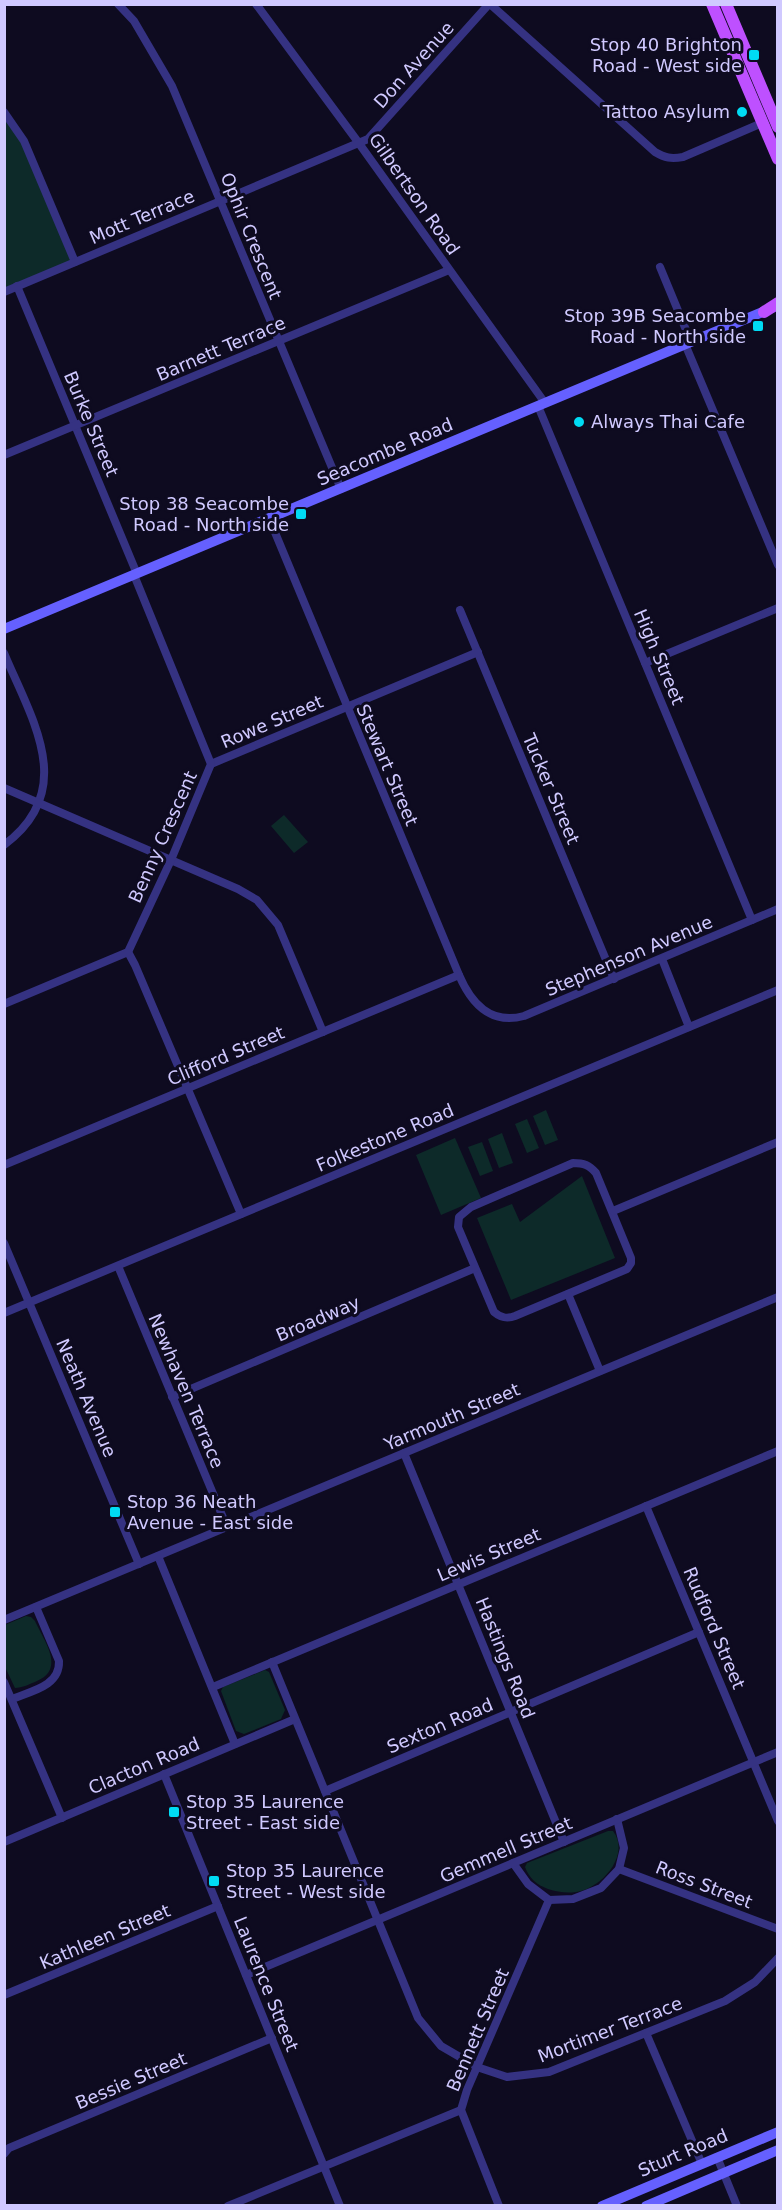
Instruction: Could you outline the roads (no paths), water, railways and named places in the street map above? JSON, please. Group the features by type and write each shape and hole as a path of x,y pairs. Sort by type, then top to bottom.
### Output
{"main road":[{"path":"712,4 766,103 762,123 777,159"},
{"path":"726,4 777,127"},
{"path":"764,312 777,304"},
{"name":"Seacombe Road","path":"4,629 764,312"},
{"name":"Sturt Road","path":"602,2205 777,2132"},
{"name":"Sturt Road","path":"646,2205 777,2150"}],"street":[{"name":"Ophir Crescent","path":"118,4 134,21 172,86 341,489"},
{"name":"Gilbertson Road","path":"256,4 358,142 541,404"},
{"name":"Don Avenue","path":"358,142 368,139 493,6"},
{"path":"493,6 664,158 682,157 762,123"},
{"path":"4,112 24,141 75,262"},
{"name":"Mott Terrace","path":"4,292 358,142"},
{"path":"660,267 777,565"},
{"name":"Barnett Terrace","path":"4,455 449,270"},
{"name":"Burke Street","path":"17,286 135,574"},
{"name":"High Street","path":"541,404 752,920"},
{"name":"Stewart Street","path":"269,518 467,994 477,1006 490,1013"},
{"name":"Benny Crescent","path":"128,952 171,860 211,764 135,574"},
{"path":"645,663 777,608"},
{"name":"Tucker Street","path":"460,610 614,979"},
{"path":"4,652 44,754 45,772 39,803 25,825 4,844"},
{"name":"Rowe Street","path":"211,764 478,652"},
{"path":"4,788 238,889 257,900 278,925 323,1032"},
{"name":"Stephenson Avenue","path":"490,1013 504,1017 524,1016 777,909"},
{"path":"4,1004 128,952 241,1214"},
{"path":"662,959 690,1027"},
{"name":"Clifford Street","path":"4,1165 459,975"},
{"name":"Folkestone Road","path":"4,1313 777,990"},
{"path":"613,1210 777,1143"},
{"path":"573,1163 588,1165 596,1173 631,1258 627,1269 515,1316 504,1317 494,1312 475,1268 458,1227 459,1217 464,1211 573,1163"},
{"name":"Neath Avenue","path":"4,1243 139,1564"},
{"name":"Newhaven Terrace","path":"118,1266 227,1527"},
{"name":"Broadway","path":"172,1397 475,1268"},
{"path":"568,1294 600,1371"},
{"name":"Yarmouth Street","path":"4,1620 777,1297"},
{"name":"Lewis Street","path":"213,1687 777,1451"},
{"name":"Hastings Road","path":"404,1453 564,1842"},
{"name":"Rudford Street","path":"646,1506 753,1762"},
{"path":"158,1556 235,1744"},
{"path":"12,1699 48,1684 59,1670 59,1661 36,1607"},
{"name":"Sexton Road","path":"325,1791 699,1632"},
{"name":"Mortimer Terrace","path":"272,1662 421,2024 441,2046 477,2067 507,2077 549,2072 725,2001 755,1982 777,1958"},
{"path":"4,1682 62,1818"},
{"name":"Clacton Road","path":"4,1842 295,1719"},
{"name":"Gemmell Street","path":"246,1975 777,1752"},
{"path":"753,1762 777,1821"},
{"name":"Laurence Street","path":"164,1774 340,2205"},
{"path":"513,1863 528,1884 549,1900 573,1899 601,1888 619,1869 624,1848 618,1819"},
{"name":"Ross Street","path":"619,1869 777,1929"},
{"name":"Bennett Street","path":"499,2205 461,2110 467,2090 549,1900"},
{"name":"Kathleen Street","path":"4,1995 218,1906"},
{"path":"646,2033 702,2164"},
{"name":"Bessie Street","path":"6,2148 272,2038"},
{"path":"228,2205 461,2110"},
{"path":"717,2157 737,2205"}],"place":[{"name":"Stop 40 Brighton Road - West side","path":"754,55"},
{"name":"Tattoo Asylum","path":"742,112"},
{"name":"Stop 39B Seacombe Road - North side","path":"758,326"},
{"name":"Always Thai Cafe","path":"579,422"},
{"name":"Stop 38 Seacombe Road - North side","path":"301,514"},
{"name":"Stop 36 Neath Avenue - East side","path":"115,1512"},
{"name":"Stop 35 Laurence Street - East side","path":"174,1812"},
{"name":"Stop 35 Laurence Street - West side","path":"214,1881"}]}
